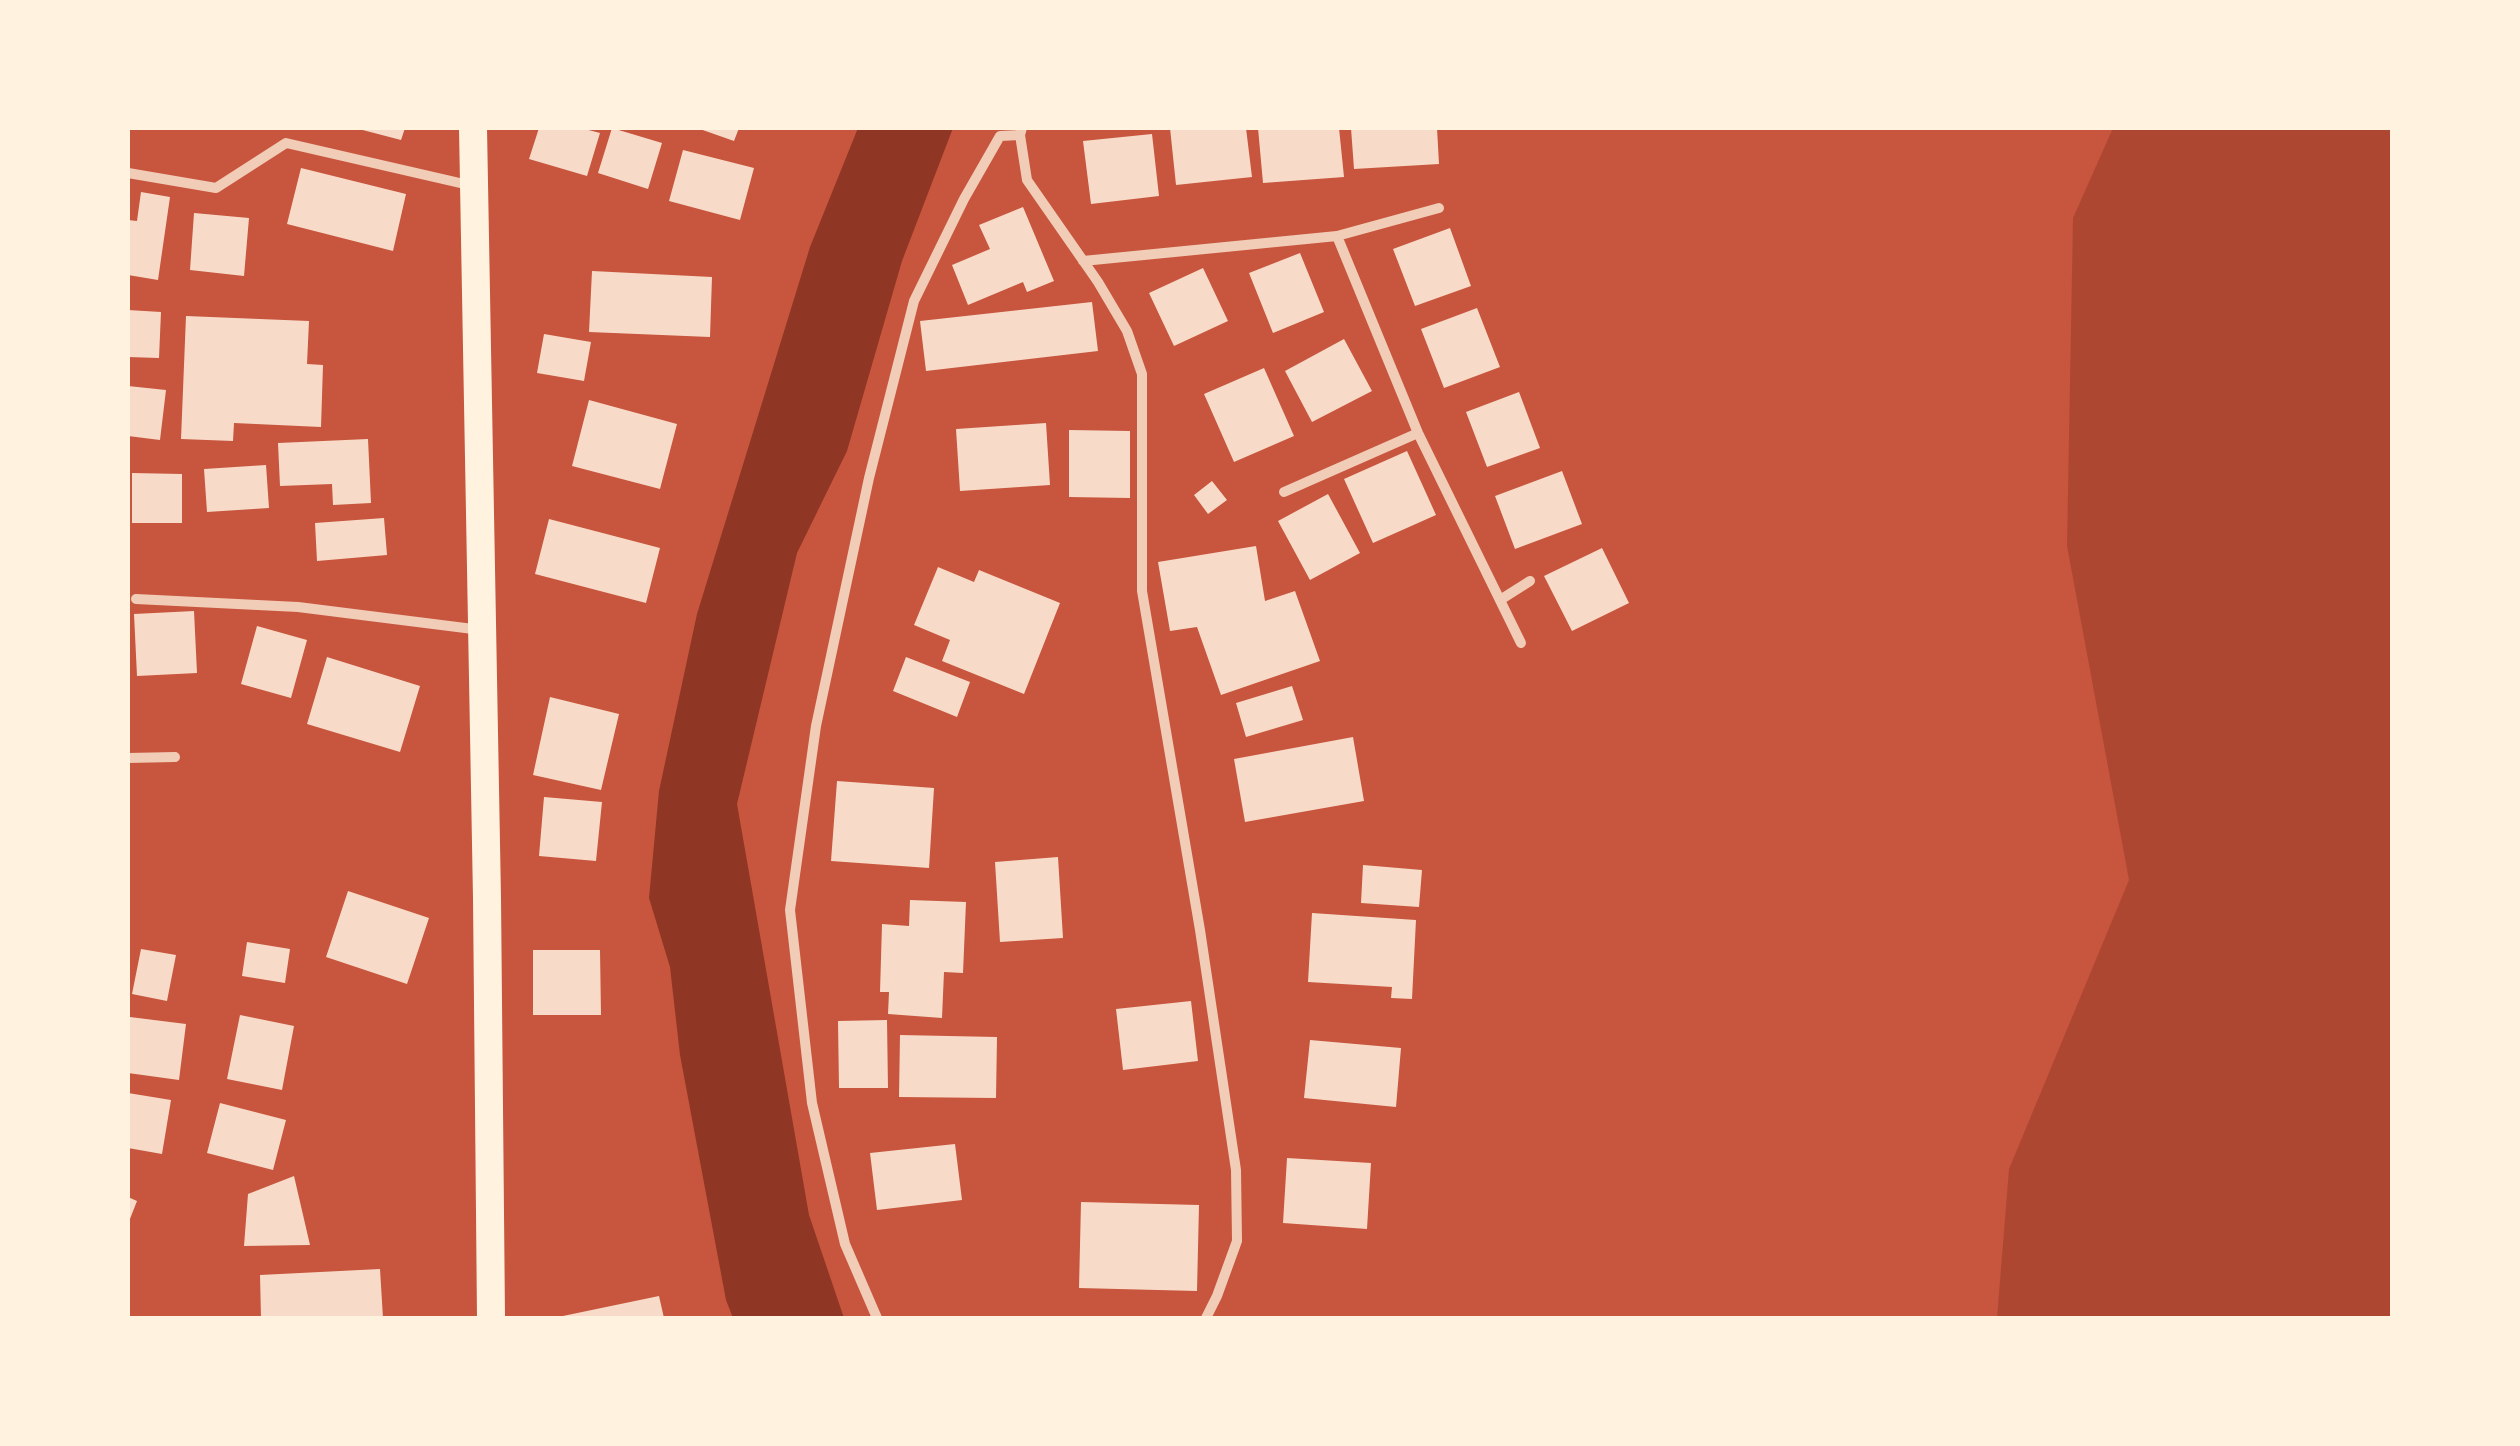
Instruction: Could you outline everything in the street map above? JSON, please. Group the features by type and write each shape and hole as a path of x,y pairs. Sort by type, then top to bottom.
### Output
{"highway":[{"path":"473,128 491,1318"}],"street":[{"path":"877,1318 845,1244 812,1103 790,910 816,726 869,478 914,301 1000,136 1021,131 1027,180 1127,331 1142,374 1142,591 1236,1170 1236,1241 1206,1318"},
{"path":"128,173 216,188 286,143 474,186"},
{"path":"1083,260 1337,236 1439,208"},
{"path":"1337,236 1418,433 1522,643"},
{"path":"1284,492 1418,433"},
{"path":"1500,600 1530,581"},
{"path":"136,599 298,607 482,630"},
{"path":"128,758 175,757"}],"shaded area":[{"path":"858,128 953,128 902,261 847,451 797,553 737,804 809,1215 844,1318 733,1318 726,1300 680,1055 670,967 649,898 659,791 697,614 810,247"},
{"path":"2113,128 2392,128 2392,1318 1997,1318 2009,1169 2129,880 2067,546 2073,218"}],"building":[{"path":"355,128 405,128 401,140"},
{"path":"539,128 581,128 600,133 587,176 529,159"},
{"path":"612,128 662,143 648,189 598,173"},
{"path":"697,128 739,128 734,141"},
{"path":"1170,128 1246,128 1252,177 1176,185"},
{"path":"1258,128 1339,128 1344,177 1263,183"},
{"path":"1351,128 1437,128 1439,164 1354,169"},
{"path":"1152,134 1159,196 1091,204 1083,141"},
{"path":"683,150 754,168 740,220 669,201"},
{"path":"301,168 406,194 393,251 287,224"},
{"path":"141,192 170,197 158,280 128,275 128,220 137,221"},
{"path":"1023,207 1054,281 1027,292 1023,282 968,305 952,265 990,249 979,225"},
{"path":"194,213 249,218 244,276 190,270"},
{"path":"1450,228 1471,286 1415,306 1393,249"},
{"path":"1300,253 1324,312 1273,333 1249,273"},
{"path":"1203,268 1228,321 1174,346 1149,293"},
{"path":"592,271 712,277 710,337 589,332"},
{"path":"1092,302 1098,351 926,371 920,321"},
{"path":"1477,308 1500,367 1444,388 1421,329"},
{"path":"128,310 161,312 159,358 128,357"},
{"path":"186,316 309,321 307,364 323,365 321,427 234,423 233,441 181,439"},
{"path":"544,334 591,342 584,381 537,373"},
{"path":"1344,339 1372,391 1312,422 1285,371"},
{"path":"1264,368 1294,436 1234,462 1204,394"},
{"path":"128,386 166,390 160,440 128,436"},
{"path":"1519,392 1540,448 1487,467 1466,412"},
{"path":"589,400 677,424 660,489 572,466"},
{"path":"1046,423 1050,485 960,491 956,429"},
{"path":"1069,430 1130,431 1130,498 1069,497"},
{"path":"368,439 371,503 333,505 332,484 280,486 278,443"},
{"path":"1407,451 1436,515 1373,543 1344,479"},
{"path":"266,465 269,508 207,512 204,469"},
{"path":"1562,471 1582,524 1515,549 1495,496"},
{"path":"132,473 182,474 182,523 132,523"},
{"path":"1212,481 1227,500 1208,514 1194,495"},
{"path":"1328,494 1360,553 1310,580 1278,521"},
{"path":"384,518 387,555 317,561 315,523"},
{"path":"549,519 660,548 646,603 535,574"},
{"path":"1256,546 1265,601 1295,591 1320,661 1221,695 1197,627 1170,631 1158,562"},
{"path":"1602,548 1629,603 1572,631 1544,576"},
{"path":"938,567 974,582 979,570 1060,603 1024,694 942,661 950,640 914,625"},
{"path":"194,611 197,673 137,676 134,614"},
{"path":"257,626 307,640 291,698 241,684"},
{"path":"327,657 420,686 400,752 307,724"},
{"path":"906,657 970,682 957,717 893,691"},
{"path":"1292,686 1303,720 1246,737 1236,703"},
{"path":"550,697 619,714 601,790 533,775"},
{"path":"1353,737 1364,801 1245,822 1234,759"},
{"path":"837,781 934,788 929,868 831,861"},
{"path":"544,797 602,802 596,861 539,856"},
{"path":"1058,857 1063,938 1000,942 995,862"},
{"path":"1363,865 1422,870 1419,907 1361,903"},
{"path":"348,891 429,918 407,984 326,957"},
{"path":"910,900 966,902 963,973 944,972 942,1018 888,1014 889,992 880,992 882,924 909,926"},
{"path":"1312,913 1416,920 1412,999 1391,998 1392,987 1308,982"},
{"path":"247,942 290,949 285,983 242,976"},
{"path":"141,949 176,955 167,1001 132,994"},
{"path":"533,950 600,950 601,1015 533,1015"},
{"path":"1191,1001 1198,1061 1123,1070 1116,1009"},
{"path":"240,1015 294,1026 282,1090 227,1079"},
{"path":"130,1017 186,1024 179,1080 128,1073"},
{"path":"887,1020 888,1088 839,1088 838,1021"},
{"path":"900,1035 997,1037 996,1098 899,1097"},
{"path":"1310,1040 1401,1048 1396,1107 1304,1098"},
{"path":"128,1093 171,1100 162,1154 128,1148"},
{"path":"220,1103 286,1120 273,1170 207,1153"},
{"path":"955,1144 962,1200 877,1210 870,1153"},
{"path":"1287,1158 1371,1163 1367,1229 1283,1223"},
{"path":"294,1176 310,1245 244,1246 248,1194"},
{"path":"128,1197 137,1201 128,1224"},
{"path":"1081,1202 1199,1205 1197,1291 1079,1288"},
{"path":"380,1269 383,1318 261,1318 260,1275"},
{"path":"659,1296 664,1318 558,1318 558,1317"}]}
